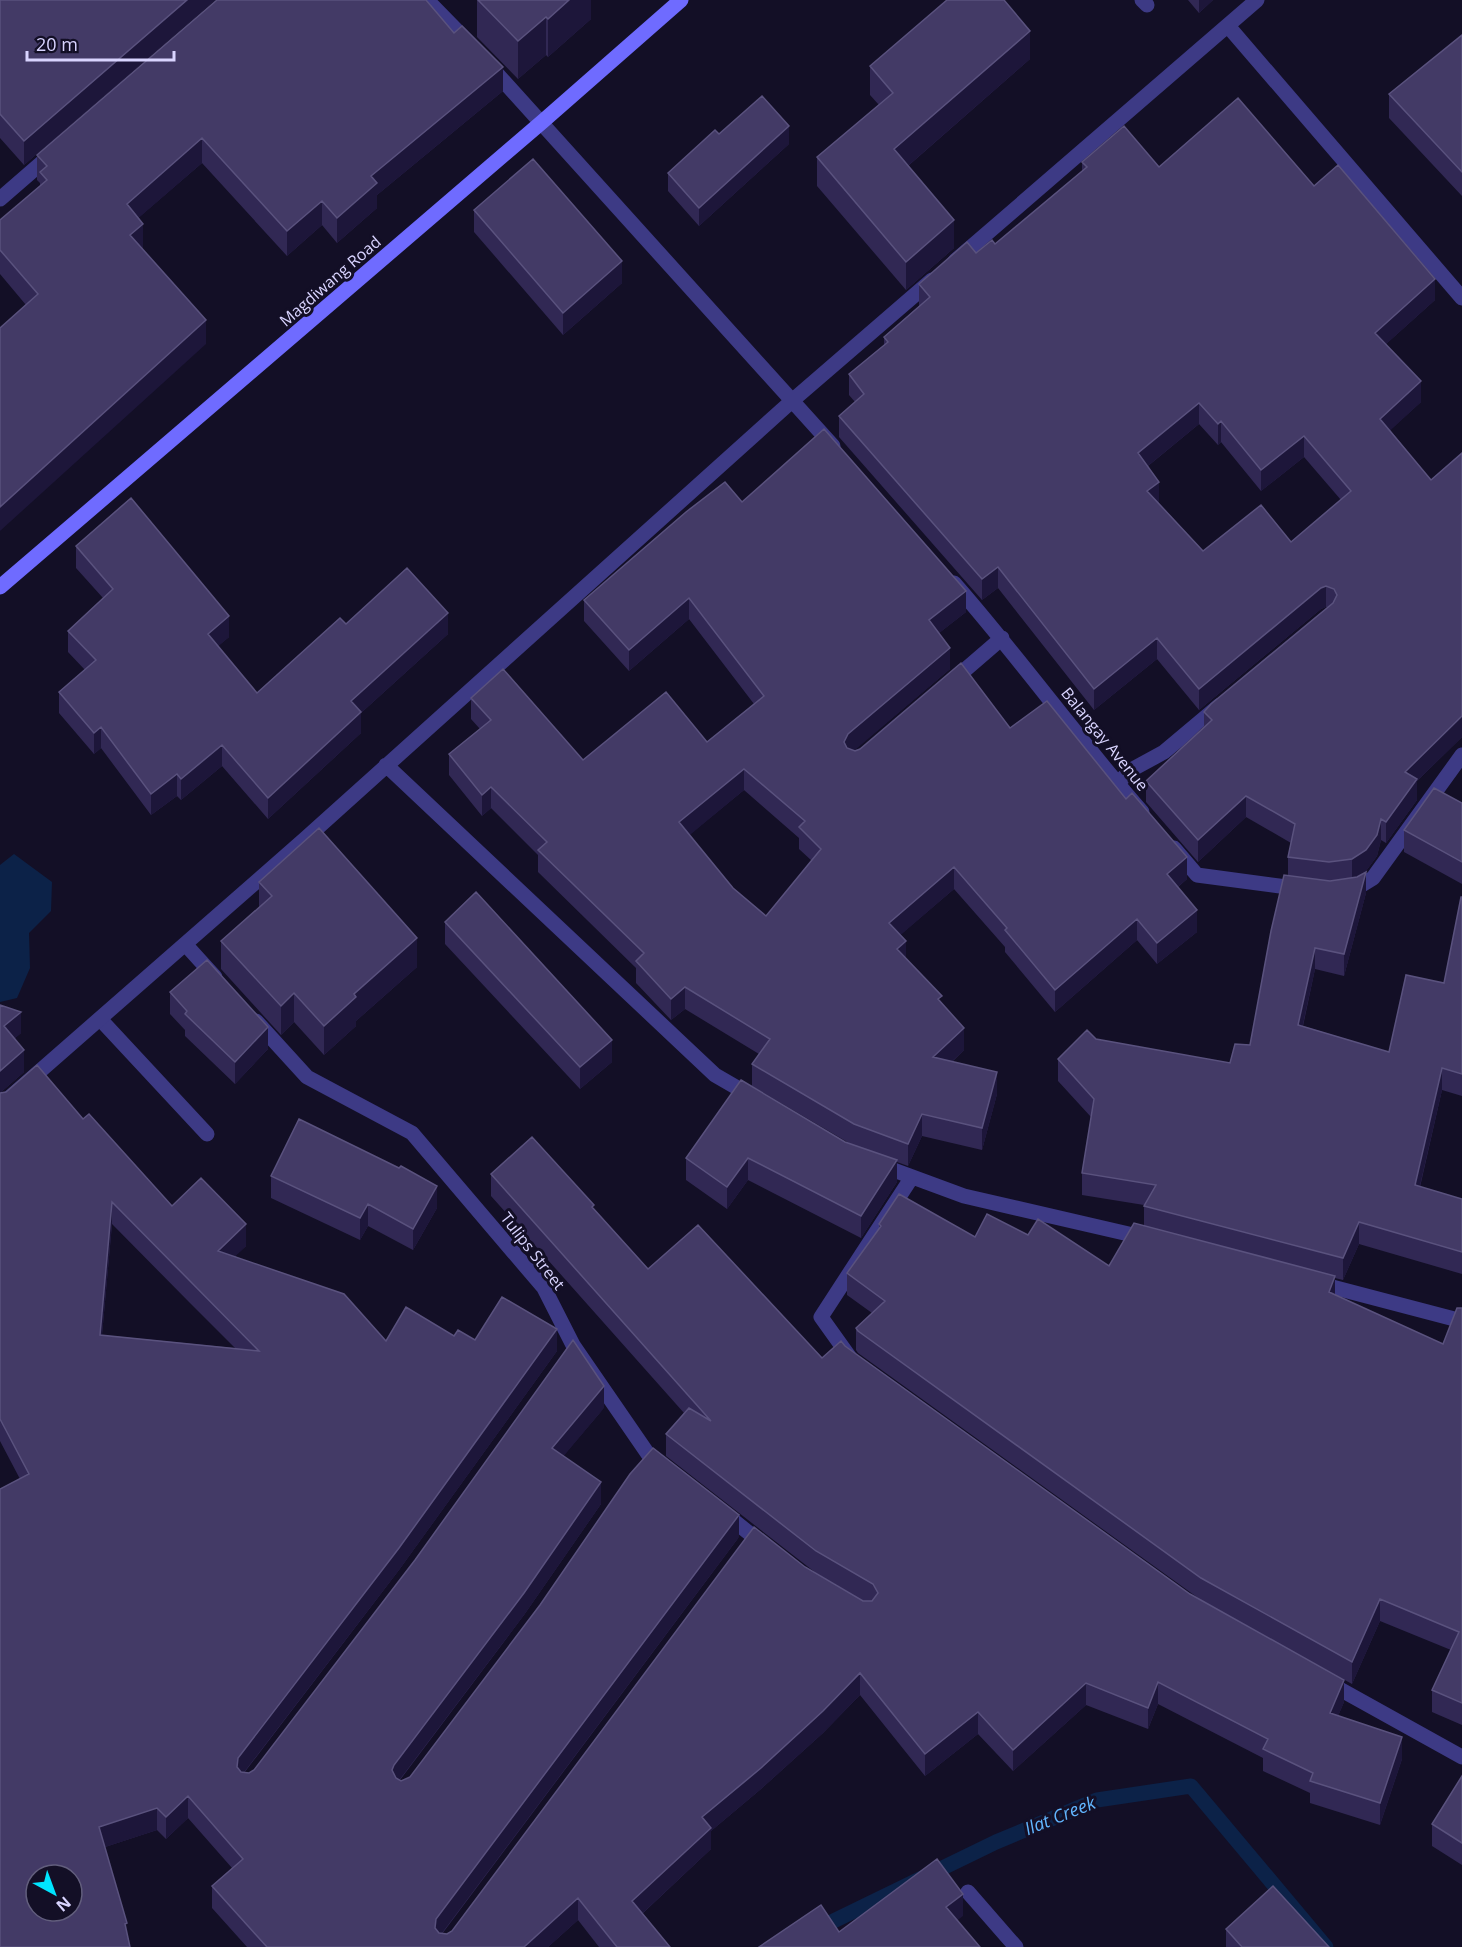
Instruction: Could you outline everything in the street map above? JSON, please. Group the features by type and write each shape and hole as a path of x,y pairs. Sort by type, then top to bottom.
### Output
{"main road":[{"name":"Magdiwang Road","path":"0,586 542,122 681,0"}],"street":[{"path":"427,0 513,88 839,453"},
{"path":"0,1107 793,400 1257,0"},
{"path":"1228,26 1462,298"},
{"path":"0,199 62,145"},
{"name":"Balangay Avenue","path":"940,567 1002,638 1117,784 1197,875 1318,891"},
{"path":"941,690 1002,638"},
{"path":"1117,784 1131,770 1164,752 1227,699"},
{"path":"1338,892 1355,889 1373,878 1462,755"},
{"path":"386,765 715,1075 763,1103"},
{"path":"185,944 223,985"},
{"name":"Tulips Street","path":"246,1010 307,1077 412,1132 544,1288 570,1350 644,1458 674,1474"},
{"path":"100,1019 207,1134"},
{"path":"871,1162 964,1196 1158,1241"},
{"path":"861,1367 851,1360 821,1317 912,1177"},
{"path":"1297,1278 1462,1321"},
{"path":"709,1501 749,1540 776,1555"},
{"path":"1318,1676 1462,1757"},
{"path":"968,1892 1016,1947"}],"water":[{"path":"14,854 52,882 51,911 29,933 30,968 17,998 0,1002 0,865"}],"building":[{"path":"0,0 187,0 24,141 0,114"},
{"path":"217,0 426,0 454,33 462,26 503,67 371,176 377,183 337,218 322,201 287,231 202,138 127,204 143,224 130,235 206,320 0,507 0,328 38,294 0,250 0,220 47,180 40,172 47,166 37,155"},
{"path":"478,0 569,0 518,41"},
{"path":"947,0 1004,0 1030,31 894,149 954,220 906,262 817,157 893,93 870,66"},
{"path":"1462,35 1462,172 1389,94"},
{"path":"762,96 789,126 699,208 668,173 715,130 719,134"},
{"path":"1238,98 1314,186 1338,165 1435,279 1375,333 1421,381 1380,419 1431,480 1462,453 1462,716 1405,772 1417,779 1386,822 1381,819 1377,835 1366,850 1352,859 1329,862 1288,857 1295,824 1246,796 1198,840 1146,781 1212,720 1204,712 1211,704 1333,603 1337,595 1334,589 1326,586 1321,588 1199,689 1157,638 1094,689 998,567 982,579 839,416 864,394 849,374 888,342 884,337 930,297 919,284 967,242 976,253 992,240 995,244 1087,167 1082,162 1124,126 1159,167","holes":["1199,403 1218,424 1221,421 1261,470 1304,436 1351,491 1291,542 1261,505 1203,551 1147,491 1159,482 1138,453"]},
{"path":"533,159 622,261 563,313 474,210"},
{"path":"824,429 966,591 929,620 950,648 848,734 844,742 847,748 855,751 860,749 961,663 1010,728 1047,701 1126,799 1132,793 1187,857 1167,874 1197,910 1157,943 1137,919 1055,990 1005,930 1007,928 954,867 889,923 906,941 897,949 942,996 938,999 964,1028 933,1057 997,1072 982,1128 922,1114 908,1144 854,1124 752,1064 770,1039 685,987 671,999 636,961 644,953 538,850 547,842 491,787 482,795 449,754 491,720 471,698 503,669 583,760 666,692 707,742 764,696 689,598 629,650 584,600 686,512 725,482 742,502","holes":["744,769 805,821 799,827 821,849 766,916 733,888 679,822"]},
{"path":"131,498 229,616 208,634 257,693 340,618 346,624 407,568 448,613 351,701 361,712 268,798 222,745 181,779 177,774 151,794 101,727 94,733 59,692 96,660 68,631 113,589 76,546"},
{"path":"1434,788 1462,803 1462,862 1404,830"},
{"path":"319,828 417,938 354,994 356,997 324,1026 294,993 281,1006 221,941 272,896 259,882"},
{"path":"1366,872 1344,954 1315,948 1298,1025 1389,1052 1406,975 1444,983 1462,897 1462,1074 1442,1068 1415,1185 1462,1199 1462,1252 1359,1222 1343,1258 1144,1206 1156,1185 1082,1173 1094,1099 1058,1059 1087,1030 1096,1039 1230,1063 1235,1044 1250,1045 1284,875 1330,881 1357,877"},
{"path":"476,892 612,1040 580,1067 445,922"},
{"path":"207,960 268,1027 235,1062 185,1014 187,1011 170,992"},
{"path":"0,1005 21,1012 4,1026 24,1050 0,1071"},
{"path":"37,1065 83,1119 89,1114 172,1206 201,1178 246,1224 218,1251 344,1294 386,1341 406,1307 454,1336 458,1330 475,1340 502,1297 557,1329 399,1548 238,1758 237,1767 241,1772 249,1773 254,1770 415,1560 573,1340 604,1386 552,1448 601,1482 524,1593 394,1765 392,1770 396,1778 401,1781 410,1777 540,1605 630,1474 653,1448 739,1515 436,1919 435,1928 439,1933 447,1934 452,1931 754,1527 805,1567 863,1601 872,1601 878,1593 873,1584 816,1551 666,1434 689,1408 711,1421 491,1174 532,1137 648,1269 698,1225 822,1358 841,1341 1190,1594 1344,1680 1330,1713 1402,1737 1380,1803 1310,1781 1313,1773 1263,1749 1268,1739 1158,1682 1148,1708 1086,1683 1013,1750 978,1712 925,1754 860,1673 823,1711 761,1768 702,1817 711,1828 632,1901 670,1947 617,1947 578,1898 524,1947 267,1947 212,1886 243,1859 188,1796 166,1817 157,1808 99,1827 127,1923 125,1924 130,1947 0,1947 0,1489 29,1474 0,1419 0,1093 6,1092","holes":["112,1202 259,1351 100,1335"]},
{"path":"741,1080 845,1142 897,1160 861,1216 748,1158 727,1187 686,1158"},
{"path":"299,1119 399,1168 401,1166 437,1186 413,1229 368,1204 360,1218 271,1176"},
{"path":"899,1194 975,1237 987,1214 1028,1235 1038,1219 1109,1266 1134,1223 1335,1276 1329,1292 1443,1344 1457,1308 1462,1308 1462,1703 1432,1690 1459,1632 1380,1599 1352,1662 1201,1578 858,1331 856,1328 885,1301 847,1273 881,1226 879,1224"},
{"path":"1462,1776 1462,1843 1432,1824"},
{"path":"937,1859 963,1894 946,1907 980,1947 759,1947 821,1905 839,1932"},
{"path":"1273,1886 1329,1947 1242,1947 1226,1929"}],"waterway":[{"name":"Ilat Creek","path":"780,1947 996,1842 1097,1800 1191,1786 1326,1947"}]}
